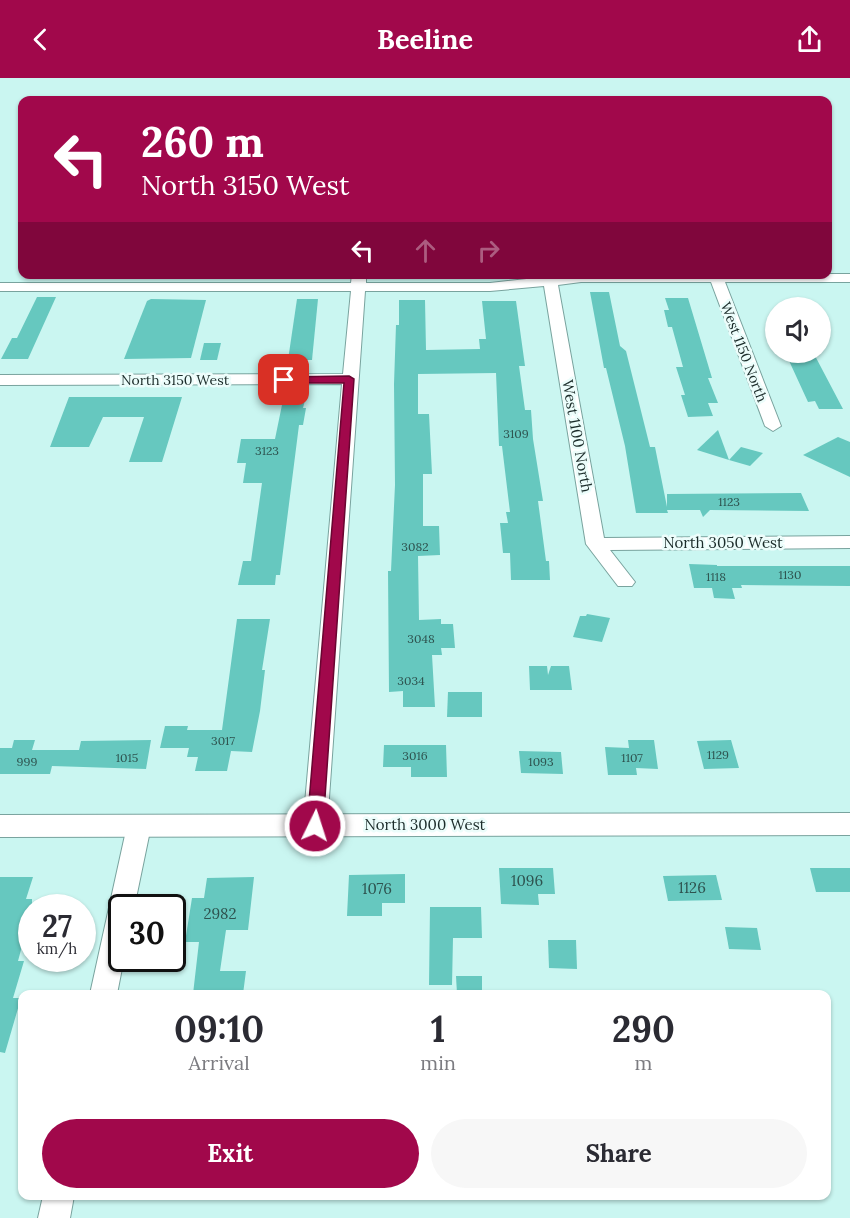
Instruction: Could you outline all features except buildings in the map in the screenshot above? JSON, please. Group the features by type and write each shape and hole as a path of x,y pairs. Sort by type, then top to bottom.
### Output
{"main road":[{"name":"North 3000 West","path":"0,826 850,824"}],"street":[{"path":"832,278 850,278"},
{"path":"2,290 358,281 490,287 571,279"},
{"name":"West 1150 North","path":"717,279 773,426"},
{"path":"315,826 358,281"},
{"name":"West 1100 North","path":"550,281 596,544 625,582"},
{"name":"North 3150 West","path":"0,380 349,379"},
{"name":"North 3050 West","path":"596,544 850,542"},
{"path":"104,990 139,826"},
{"path":"54,1218 58,1200"}],"route":[{"path":"284,380 349,379 315,826"}]}
